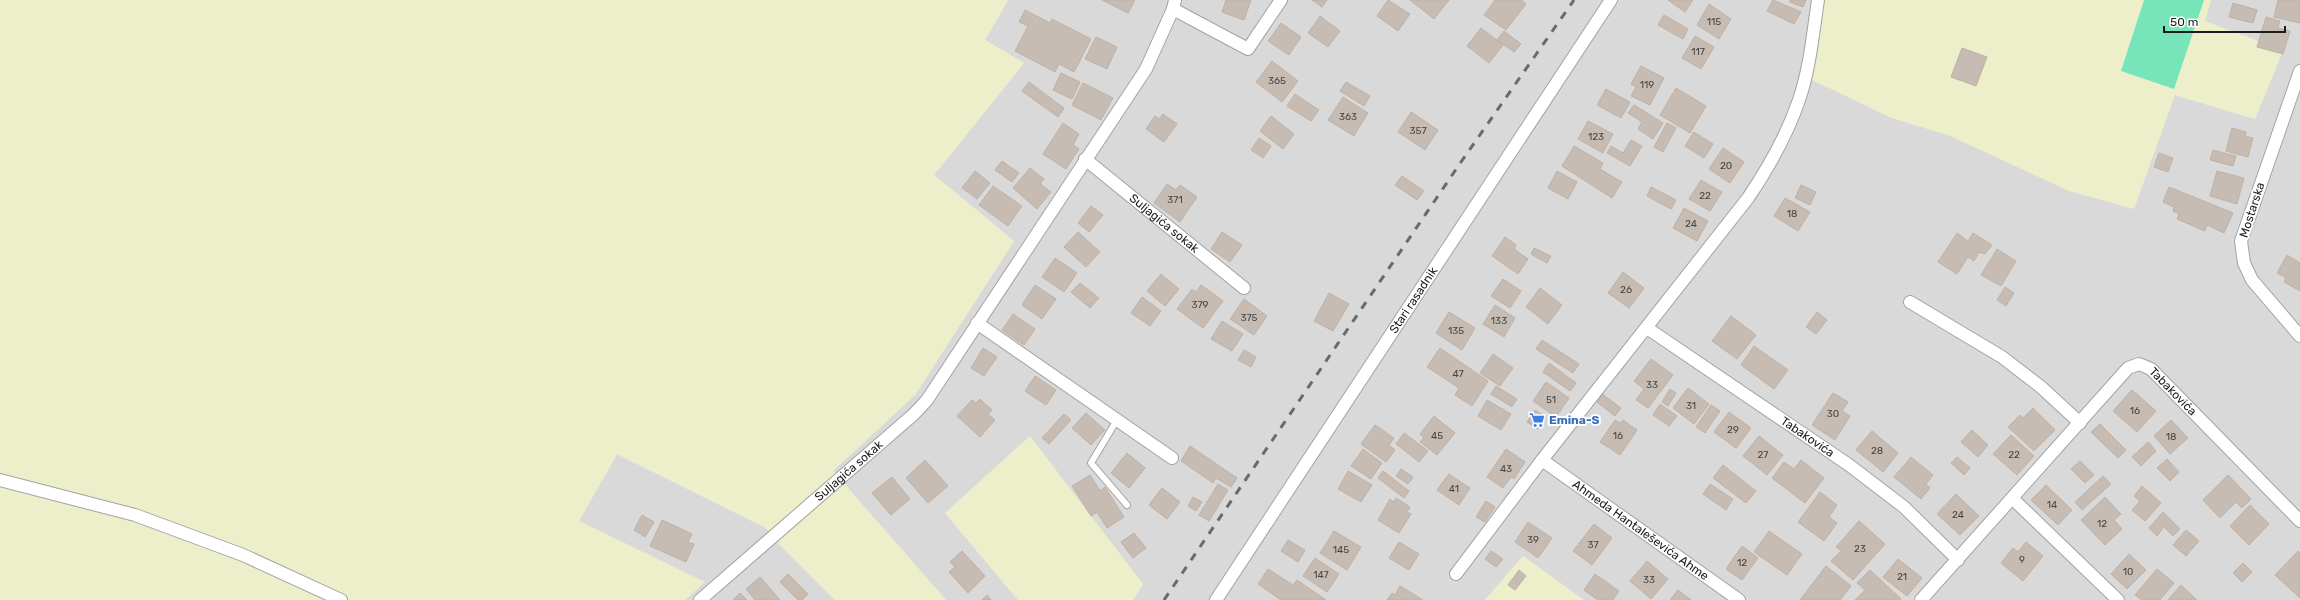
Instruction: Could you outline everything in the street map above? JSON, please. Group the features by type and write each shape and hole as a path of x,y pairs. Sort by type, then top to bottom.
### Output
{"street":[{"path":"1174,5 1248,49 1281,0"},
{"name":"Stari rasadnik","path":"1216,600 1611,0"},
{"path":"1456,574 1542,460 1748,198 1780,146 1799,100 1804,82 1818,0"},
{"name":"Suljagića sokak","path":"700,600 914,414 927,400 976,323 1146,68 1174,5"},
{"name":"Mostarska","path":"2300,71 2241,241 2244,263 2252,280 2300,336"},
{"name":"Suljagića sokak","path":"1085,159 1244,288"},
{"path":"1910,302 2002,357 2041,387 2080,423"},
{"path":"976,323 1172,458"},
{"name":"Tabakovića","path":"1646,328 1849,465 1904,507 1958,560"},
{"name":"Tabakovića","path":"1921,600 2013,499 2128,368 2139,364 2145,365 2300,522"},
{"name":"Ahmeda Hantaleševića Ahme","path":"1542,460 1739,600"},
{"path":"0,480 135,515 242,555 341,600"},
{"path":"2013,499 2118,600"}],"lane":[{"path":"1117,420 1091,464 1127,505"}],"shaded area":[{"path":"1008,0 1818,0 1802,75 1892,118 1948,135 2175,95 2255,119 2283,50 2204,21 2211,0 2300,0 2300,600 1584,600 1523,556 1485,600 1133,600 1143,584 945,513 1018,600 946,600 833,471 915,395 1014,241 934,175 1024,63 985,40"},
{"path":"617,454 766,528 780,545 835,600 685,600 704,582 579,521"}],"green space":[{"path":"0,0 1008,0 985,40 1024,63 934,175 1014,241 915,395 833,471 946,600 835,600 780,545 766,528 617,454 579,521 705,582 685,600 0,600"},
{"path":"1818,0 2211,0 2205,21 2283,51 2255,119 2175,95 2134,209 2069,191 1948,135 1892,118 1802,75"},
{"path":"2144,0 2204,0 2174,89 2121,71"},
{"path":"1030,436 1143,584 1133,600 1018,600 945,513"},
{"path":"1523,556 1584,600 1485,600"}],"building":[{"path":"1102,0 1135,0 1128,13"},
{"path":"1226,0 1251,0 1244,20 1222,12"},
{"path":"1312,0 1327,0 1322,7"},
{"path":"1388,0 1410,14 1398,31 1377,16"},
{"path":"1410,0 1449,0 1434,19"},
{"path":"1495,0 1521,0 1526,4 1506,30 1484,15"},
{"path":"1668,0 1693,0 1685,12"},
{"path":"1773,0 1801,12 1794,24 1767,11"},
{"path":"1790,0 1806,0 1803,7 1790,2"},
{"path":"2278,0 2300,0 2300,23 2274,17"},
{"path":"2233,3 2257,10 2253,23 2229,17"},
{"path":"1709,4 1731,19 1719,39 1697,25"},
{"path":"1025,10 1050,23 1052,19 1091,39 1074,72 1059,64 1055,72 1015,51 1028,26 1019,22"},
{"path":"1664,15 1688,29 1683,39 1658,25"},
{"path":"1320,16 1340,31 1328,47 1308,33"},
{"path":"2266,17 2280,21 2278,28 2290,31 2283,54 2257,47"},
{"path":"1281,23 1301,37 1289,55 1268,41"},
{"path":"1481,28 1503,45 1489,63 1467,46"},
{"path":"1504,31 1521,44 1514,52 1497,40"},
{"path":"1695,36 1714,47 1701,69 1682,58"},
{"path":"1096,37 1117,47 1107,69 1085,59"},
{"path":"1962,48 1987,57 1976,86 1951,77"},
{"path":"1272,61 1298,81 1282,102 1256,82"},
{"path":"1641,66 1664,78 1650,105 1631,96 1636,87 1631,84"},
{"path":"1061,73 1080,82 1072,99 1053,90"},
{"path":"1029,82 1064,108 1058,117 1022,91"},
{"path":"1346,82 1370,96 1364,106 1340,91"},
{"path":"1083,83 1113,98 1101,120 1072,105"},
{"path":"1676,88 1706,106 1690,133 1660,115"},
{"path":"1606,89 1630,102 1621,118 1597,105"},
{"path":"1295,94 1319,110 1311,121 1287,106"},
{"path":"1343,97 1368,113 1354,136 1328,120"},
{"path":"1634,105 1663,123 1653,139 1638,129 1642,122 1628,113"},
{"path":"1411,112 1438,130 1425,150 1398,132"},
{"path":"1163,114 1177,124 1164,142 1146,129 1155,116 1159,119"},
{"path":"1271,116 1294,134 1283,149 1260,131"},
{"path":"1588,121 1613,134 1603,153 1578,139"},
{"path":"1063,123 1079,134 1073,145 1079,149 1066,169 1043,154"},
{"path":"1667,123 1676,128 1663,152 1654,147"},
{"path":"2232,128 2246,132 2245,136 2253,138 2248,157 2226,151"},
{"path":"1694,132 1713,144 1704,158 1685,146"},
{"path":"1259,138 1271,146 1263,158 1251,150"},
{"path":"1631,140 1642,146 1630,166 1607,153 1611,146 1623,153"},
{"path":"1574,146 1603,163 1600,169 1622,182 1612,198 1562,166"},
{"path":"1723,148 1744,162 1730,183 1709,169"},
{"path":"2213,150 2236,156 2233,166 2210,160"},
{"path":"2159,153 2173,158 2168,172 2154,167"},
{"path":"1002,161 1019,173 1012,182 995,170"},
{"path":"1030,168 1044,179 1040,184 1051,192 1037,209 1013,188"},
{"path":"975,171 990,183 977,199 962,188"},
{"path":"1557,171 1577,182 1568,199 1548,188"},
{"path":"2217,171 2244,178 2237,204 2210,196"},
{"path":"1402,176 1424,191 1417,200 1395,185"},
{"path":"1701,180 1722,192 1710,211 1689,199"},
{"path":"1167,184 1176,190 1180,185 1197,197 1180,222 1154,203"},
{"path":"1801,185 1816,192 1810,205 1795,198"},
{"path":"993,186 1022,206 1008,226 979,205"},
{"path":"1651,187 1676,200 1671,209 1647,196"},
{"path":"2169,187 2233,213 2224,233 2207,225 2205,231 2177,219 2179,214 2173,211 2174,207 2163,202"},
{"path":"1785,198 1810,212 1798,231 1774,216"},
{"path":"1091,206 1103,215 1089,232 1078,223"},
{"path":"1684,208 1708,221 1697,241 1673,228"},
{"path":"1078,232 1100,252 1086,267 1064,247"},
{"path":"1222,232 1242,245 1230,262 1211,249"},
{"path":"1957,233 1968,241 1973,233 1992,245 1985,254 1979,252 1974,261 1968,257 1957,274 1938,262"},
{"path":"1505,237 1516,245 1514,249 1528,259 1518,274 1492,256"},
{"path":"1534,248 1551,256 1547,263 1531,254"},
{"path":"1997,249 2016,261 2001,286 1981,275"},
{"path":"2287,255 2300,263 2300,291 2284,282 2286,278 2277,273"},
{"path":"1055,258 1077,273 1064,292 1042,277"},
{"path":"1623,272 1644,288 1629,308 1608,293"},
{"path":"1161,274 1179,289 1165,306 1147,291"},
{"path":"1503,279 1521,291 1510,308 1491,296"},
{"path":"1080,283 1099,298 1090,308 1071,292"},
{"path":"1035,285 1056,299 1042,319 1022,305"},
{"path":"1201,285 1223,301 1203,328 1177,309 1192,289 1196,292"},
{"path":"2005,287 2014,293 2006,306 1997,300"},
{"path":"1540,288 1562,305 1548,324 1526,307"},
{"path":"1329,293 1349,304 1333,331 1314,321"},
{"path":"1142,297 1161,311 1150,326 1131,313"},
{"path":"1244,299 1267,316 1254,335 1230,319"},
{"path":"1495,305 1515,318 1504,337 1483,324"},
{"path":"1449,312 1475,328 1462,350 1436,333"},
{"path":"1817,312 1827,320 1816,334 1806,327"},
{"path":"1013,314 1035,329 1024,345 1002,330"},
{"path":"1731,316 1756,335 1737,359 1712,341"},
{"path":"1222,321 1243,334 1232,351 1211,339"},
{"path":"1542,340 1579,364 1573,373 1536,349"},
{"path":"1754,346 1788,370 1774,389 1741,365"},
{"path":"983,348 997,357 984,376 971,368"},
{"path":"1440,348 1488,381 1472,406 1455,395 1459,388 1427,367"},
{"path":"1244,350 1256,357 1251,367 1238,360"},
{"path":"1493,354 1513,368 1500,386 1480,373"},
{"path":"1651,359 1673,375 1648,408 1636,400 1644,389 1634,381"},
{"path":"1549,363 1576,383 1570,391 1543,372"},
{"path":"1035,376 1056,390 1046,405 1025,391"},
{"path":"1546,382 1569,398 1556,417 1533,401"},
{"path":"1496,386 1517,399 1512,407 1491,394"},
{"path":"1688,388 1709,404 1694,424 1673,408"},
{"path":"1670,389 1676,393 1668,406 1662,402"},
{"path":"2132,390 2156,411 2137,432 2113,411"},
{"path":"1833,393 1848,402 1842,411 1850,416 1835,440 1812,425"},
{"path":"1602,394 1621,408 1615,416 1597,402"},
{"path":"980,399 992,410 988,414 995,420 980,437 957,416 972,400 976,403"},
{"path":"1487,400 1511,414 1501,430 1478,416"},
{"path":"1660,404 1677,416 1669,426 1653,415"},
{"path":"1711,405 1720,411 1705,433 1696,427"},
{"path":"2033,408 2055,430 2034,451 2008,427 2020,415 2023,418"},
{"path":"1535,410 1546,417 1538,429 1527,422"},
{"path":"1729,412 1751,428 1736,448 1714,432"},
{"path":"1086,413 1105,430 1091,445 1072,428"},
{"path":"1064,414 1071,420 1049,444 1042,438"},
{"path":"1434,416 1455,433 1437,455 1420,442 1424,438 1420,434"},
{"path":"1615,420 1620,423 1623,420 1637,430 1620,455 1600,442"},
{"path":"2171,420 2188,438 2170,454 2154,436"},
{"path":"2100,424 2126,450 2118,458 2091,432"},
{"path":"1375,425 1394,438 1389,445 1395,450 1386,462 1361,444"},
{"path":"1972,430 1988,445 1978,457 1961,442"},
{"path":"1872,431 1898,453 1883,472 1856,450"},
{"path":"1404,433 1428,451 1419,462 1396,444"},
{"path":"2011,435 2034,456 2017,475 1993,454"},
{"path":"1759,436 1783,455 1767,475 1743,456"},
{"path":"2148,442 2156,451 2141,466 2132,457"},
{"path":"1190,446 1237,478 1231,487 1216,478 1213,483 1181,461"},
{"path":"1363,449 1382,463 1371,479 1351,466"},
{"path":"1506,449 1525,462 1514,479 1511,477 1503,488 1487,477"},
{"path":"1127,453 1145,468 1129,488 1111,473"},
{"path":"1911,457 1933,475 1926,484 1930,488 1921,499 1894,477"},
{"path":"1957,457 1970,468 1964,475 1951,463"},
{"path":"2167,459 2179,472 2170,481 2157,468"},
{"path":"925,460 948,486 928,503 906,478"},
{"path":"1801,460 1824,478 1805,503 1772,478 1784,462 1794,469"},
{"path":"2080,461 2094,475 2085,483 2071,469"},
{"path":"1723,465 1756,491 1746,503 1713,478"},
{"path":"1401,469 1413,477 1408,484 1396,476"},
{"path":"1348,471 1372,485 1361,502 1338,489"},
{"path":"1383,471 1409,491 1404,498 1378,478"},
{"path":"1449,474 1470,488 1459,505 1437,490"},
{"path":"1090,475 1100,491 1105,487 1124,517 1107,528 1097,512 1091,516 1072,486"},
{"path":"2228,475 2251,499 2242,508 2236,502 2220,518 2203,500"},
{"path":"2103,476 2111,484 2082,510 2075,502"},
{"path":"892,477 910,499 891,515 872,493"},
{"path":"1218,484 1228,490 1209,521 1199,515"},
{"path":"1710,484 1733,499 1726,510 1703,494"},
{"path":"2046,485 2072,510 2058,525 2031,500"},
{"path":"2142,486 2161,503 2145,521 2132,510 2140,501 2134,496"},
{"path":"1162,488 1180,502 1167,519 1149,505"},
{"path":"1820,492 1837,505 1829,517 1837,523 1824,541 1798,522"},
{"path":"1956,494 1979,516 1960,535 1937,514"},
{"path":"1193,497 1202,502 1196,511 1188,506"},
{"path":"2105,497 2121,514 2114,520 2122,529 2105,545 2081,520"},
{"path":"1396,498 1410,507 1407,512 1411,514 1399,533 1378,520 1390,499 1394,502"},
{"path":"1486,501 1495,507 1485,522 1476,517"},
{"path":"2250,505 2269,524 2249,545 2230,526"},
{"path":"2163,512 2180,529 2173,536 2164,527 2157,536 2149,528"},
{"path":"642,515 654,522 645,537 634,530"},
{"path":"662,520 692,534 688,542 694,544 686,562 650,546"},
{"path":"1859,521 1885,544 1853,580 1831,561 1841,551 1836,547"},
{"path":"1528,522 1552,538 1538,558 1515,542"},
{"path":"1594,524 1612,538 1592,565 1573,551"},
{"path":"2186,530 2199,541 2186,556 2173,545"},
{"path":"1334,531 1361,547 1347,570 1320,553"},
{"path":"1769,531 1802,554 1787,575 1754,552"},
{"path":"1134,533 1146,548 1133,558 1121,542"},
{"path":"1288,540 1305,550 1298,562 1281,551"},
{"path":"1399,542 1419,554 1409,570 1389,558"},
{"path":"2026,542 2043,556 2023,581 2001,563 2013,548 2018,552"},
{"path":"1742,546 1758,558 1742,580 1726,569"},
{"path":"962,551 985,576 968,593 949,572 955,567 950,562"},
{"path":"1491,551 1503,559 1496,567 1485,559"},
{"path":"2298,551 2300,553 2300,598 2275,575"},
{"path":"2129,554 2146,570 2127,589 2111,574"},
{"path":"1315,558 1339,574 1327,592 1303,576"},
{"path":"1898,559 1922,578 1907,596 1883,577"},
{"path":"1647,561 1668,579 1651,599 1630,581"},
{"path":"2243,563 2252,572 2242,582 2233,573"},
{"path":"1826,566 1851,586 1840,600 1800,600"},
{"path":"1268,569 1293,585 1297,580 1326,600 1281,600 1258,584"},
{"path":"2157,569 2174,583 2160,600 2142,600 2135,595"},
{"path":"1519,570 1526,576 1515,590 1508,585"},
{"path":"1870,570 1901,599 1855,600 1865,590 1857,583"},
{"path":"788,574 808,594 802,600 798,600 780,582"},
{"path":"1595,574 1619,591 1613,600 1598,600 1584,590"},
{"path":"760,577 780,600 755,600 746,589"},
{"path":"2181,585 2197,600 2168,600"},
{"path":"1400,586 1423,600 1387,600 1392,593 1395,595"},
{"path":"1678,590 1691,600 1670,600"},
{"path":"740,593 747,600 733,600"},
{"path":"987,595 991,600 982,600"}],"railway":[{"path":"1164,600 1461,162 1574,0"}],"place":[{"name":"Emina-S","path":"1537,420"}]}
